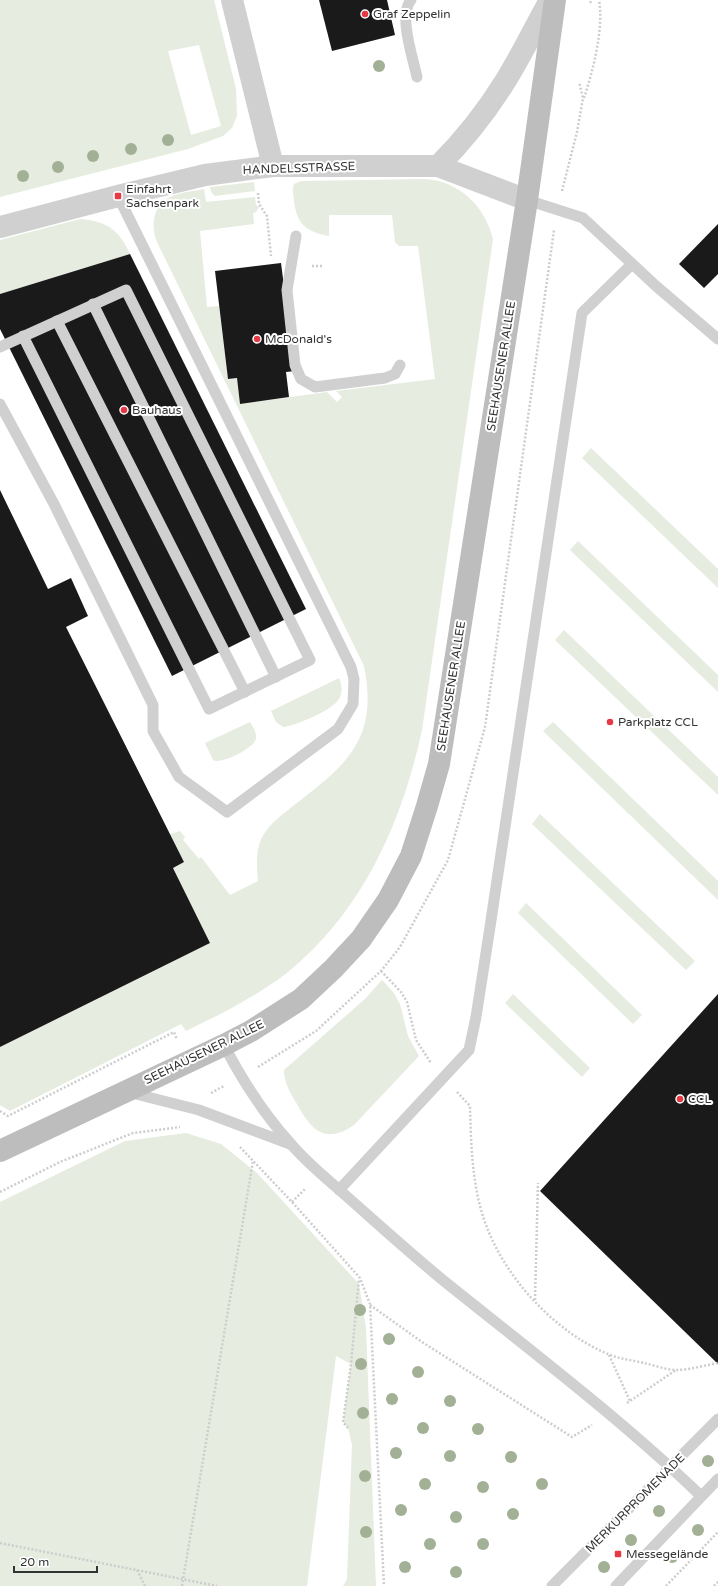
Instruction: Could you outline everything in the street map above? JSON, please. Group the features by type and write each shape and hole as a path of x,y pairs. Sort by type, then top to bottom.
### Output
{"main road":[{"name":"SEEHAUSENER ALLEE","path":"0,1150 224,1045 251,1031 289,1007 333,970 361,938 388,900 411,856 439,764 527,200 555,0"}],"street":[{"path":"232,0 272,166"},
{"path":"438,166 457,147 502,86 550,0"},
{"name":"HANDELSSTRASSE","path":"0,227 205,175 272,166 438,166 527,200"}],"lane":[{"path":"411,0 407,4 405,16 416,77"},
{"path":"0,404 54,504 153,706 153,731 179,777 227,812 338,729 352,704 354,679 351,668 118,196"},
{"path":"527,200 583,218 632,264 718,339"},
{"path":"296,236 286,290 295,365 301,379 315,387 385,378 395,374 400,365"},
{"path":"339,1190 469,1050 476,1017 582,313 632,264"},
{"path":"0,347 23,336 93,304 126,290 310,660 209,709 23,336"},
{"path":"93,304 276,676"},
{"path":"57,321 245,692"},
{"path":"224,1045 241,1078 291,1145 405,1249 671,1467 701,1496"},
{"path":"124,1091 199,1110 291,1145"},
{"name":"MERKURPROMENADE","path":"552,1586 718,1419"},
{"path":"616,1586 718,1479"}],"path":[{"path":"0,1192 60,1162 133,1133 192,1126 204,1097 241,1078 316,1031 381,971 400,947 448,860 485,727 557,210 584,98 592,76 601,12 600,0"},
{"path":"579,82 584,98"},
{"path":"271,257 267,216 259,204 257,185 272,166"},
{"path":"381,971 407,1002 416,1040 424,1054 470,1106 471,1147 478,1193 486,1225 500,1258 525,1292 556,1322 585,1342 609,1355 676,1370 718,1363"},
{"path":"0,1111 8,1116 174,1032"},
{"path":"238,1145 292,1202 360,1278 370,1304 384,1586"},
{"path":"182,1586 253,1161"},
{"path":"535,1301 538,1183"},
{"path":"348,1428 343,1422 360,1278"},
{"path":"370,1304 422,1342 563,1431"},
{"path":"609,1355 630,1401"},
{"path":"666,1586 718,1532"},
{"path":"0,1543 217,1586"},
{"path":"136,1570 145,1586"},
{"path":"714,1586 718,1582"}],"shaded area":[{"path":"0,0 214,0 236,89 237,116 232,128 223,136 188,149 0,197","holes":["199,45 221,126 191,135 168,51"]},
{"path":"425,179 449,185 469,197 484,216 493,239 422,730 414,764 391,831 376,863 358,893 338,921 314,948 276,981 199,1025 186,1031 181,1024 10,1111 0,1105 0,1047 210,943 173,868 184,862 170,834 180,831 185,837 183,840 199,859 201,857 230,895 258,881 257,854 264,833 277,819 329,777 343,763 354,748 362,732 367,713 367,692 364,666 157,242 154,222 157,210 161,204 172,196 204,189 206,202 255,197 256,205 259,207 256,212 253,213 254,224 200,231 207,307 219,306 228,379 237,378 240,404 327,392 337,402 342,397 336,391 435,379 418,246 399,246 395,242 392,215 329,215 329,236 308,229 297,215 293,194 294,184 301,181"},
{"path":"254,182 255,191 215,196 211,192 210,187"},
{"path":"80,219 98,222 111,228 121,239 130,254 0,294 0,240"},
{"path":"591,448 718,569 718,588 582,458"},
{"path":"578,541 718,675 718,692 570,550"},
{"path":"564,630 718,777 718,795 555,640"},
{"path":"339,678 342,688 341,694 339,699 329,708 313,717 289,726 283,727 276,722 271,711"},
{"path":"250,722 256,735 254,743 244,751 230,758 217,761 213,760 205,743"},
{"path":"553,722 718,881 718,900 543,731"},
{"path":"540,814 695,961 686,970 532,824"},
{"path":"526,903 642,1015 633,1024 518,913"},
{"path":"382,980 394,993 400,1004 408,1036 419,1056 354,1125 335,1134 320,1132 302,1113 288,1087 284,1070 365,999"},
{"path":"513,994 590,1068 582,1077 505,1003"},
{"path":"186,1133 221,1144 257,1173 359,1284 366,1328 376,1586 343,1586 347,1579 352,1445 348,1428 343,1422 351,1364 336,1356 307,1586 0,1586 0,1202 125,1141"}],"building":[{"path":"319,0 387,0 395,35 332,51"},
{"path":"718,224 718,274 704,288 679,264"},
{"name":"Bauhaus","path":"130,254 306,609 172,676 0,329 0,294"},
{"name":"McDonald's","path":"281,263 295,371 286,372 289,397 240,404 237,378 228,379 215,271"},
{"path":"0,490 48,589 71,578 88,616 66,627 184,862 173,868 210,943 0,1047"},
{"name":"CCL","path":"718,994 718,1364 540,1191"}],"place":[{"name":"Graf Zeppelin","path":"365,14"},
{"name":"Einfahrt Sachsenpark","path":"118,196"},
{"name":"McDonald's","path":"257,339"},
{"name":"Bauhaus","path":"124,410"},
{"name":"Parkplatz CCL","path":"610,722"},
{"name":"CCL","path":"680,1099"},
{"name":"Messegelände","path":"618,1554"}]}
